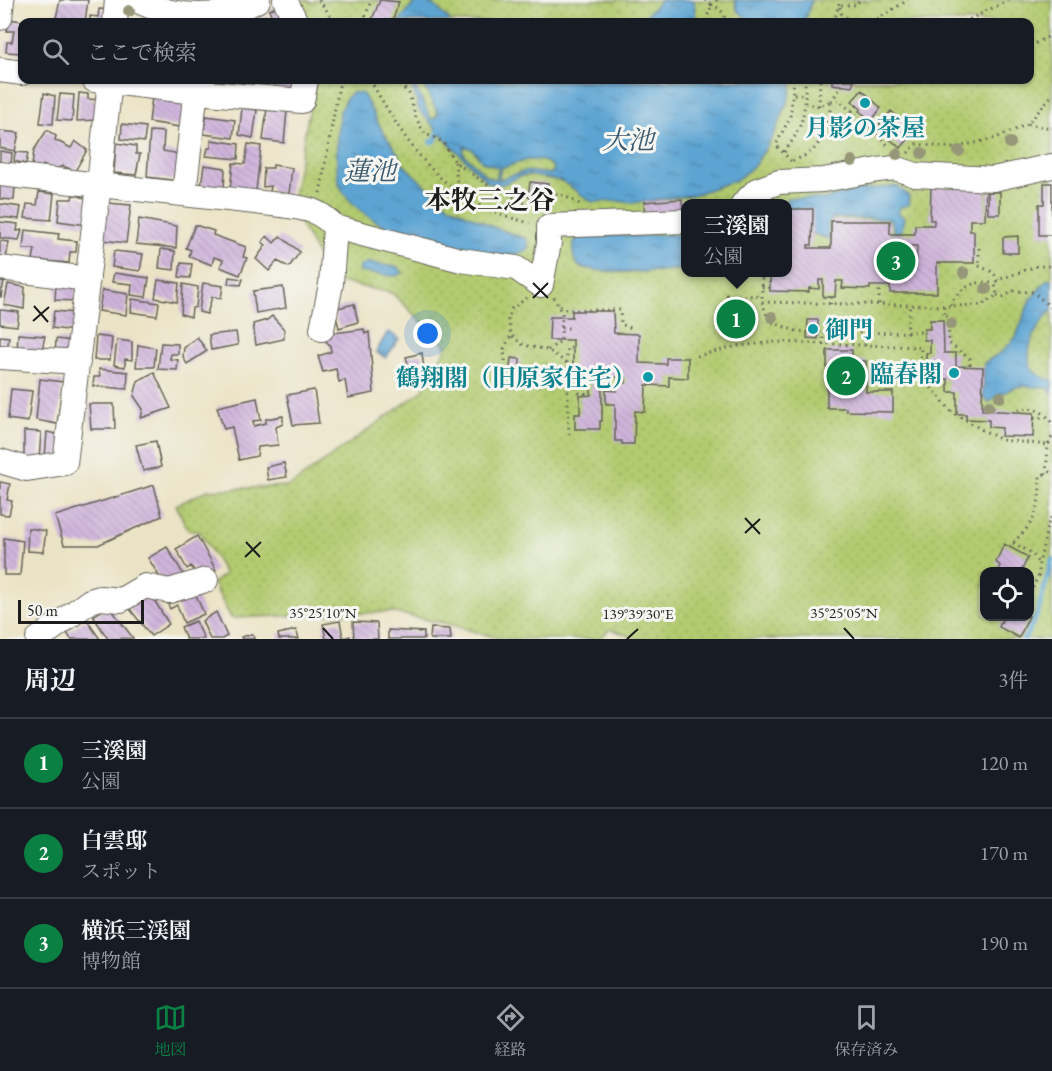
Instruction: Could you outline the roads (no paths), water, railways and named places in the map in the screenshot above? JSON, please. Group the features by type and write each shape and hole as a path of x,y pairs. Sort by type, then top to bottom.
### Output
{"street":[{"path":"0,18 2,0"},
{"path":"115,18 117,0"},
{"path":"135,0 155,10 198,18"},
{"path":"207,18 234,12 258,0"},
{"path":"285,0 294,18"},
{"path":"0,70 18,72"},
{"path":"0,461 27,469 65,463 99,185 105,84"},
{"path":"166,84 302,101 305,84"},
{"path":"184,194 196,86"},
{"path":"747,199 757,190 779,182 823,180 890,157 916,175 993,179 1052,166"},
{"path":"0,174 312,210 325,216 335,227 461,260 516,268 549,293 549,226 681,221"},
{"path":"322,329 332,275 335,227"},
{"path":"0,268 88,279"},
{"path":"0,357 78,362"},
{"path":"38,639 90,601 100,598 121,600 145,586 169,591 206,580"}],"water":[{"path":"417,0 434,5 447,18 401,18"},
{"path":"661,0 694,0 696,18 643,18"},
{"path":"735,0 812,0 805,18 746,18 737,10"},
{"name":"大池","path":"411,84 414,84 431,119 435,118 438,113 423,84 792,84 791,92 771,140 754,166 736,180 693,195 632,203 592,202 562,181 528,175 503,184 495,185 487,182 419,110","holes":["464,146 472,149 483,162 499,168 496,179 487,177 463,153","527,160 539,160 550,164 554,170 550,174 525,171 498,180 501,168"]},
{"name":"蓮池","path":"352,92 363,94 402,163 416,177 448,205 493,227 527,239 529,248 508,256 468,252 401,234 358,208 341,188 337,171 340,113 344,102"},
{"path":"897,186 909,196 909,205 900,207 898,213 904,217 902,230 895,234 890,219 834,218 828,223 829,239 811,232 792,218 792,199 786,199 787,198 826,199 853,191"},
{"path":"681,234 681,269 616,272 579,266 573,254 573,245 581,236"},
{"path":"367,263 398,267 403,273 395,276 359,272 360,266"},
{"path":"1052,279 1052,310 1033,338 1029,359 1032,368 1040,375 1052,380 1052,393 1048,388 1022,386 1011,389 989,402 983,398 984,363 1003,351 1016,337 1030,300 1047,280"},
{"path":"389,332 399,339 386,358 376,352"}],"waterway":[{"path":"431,142 435,141 438,132"},
{"path":"1024,639 1037,615 1052,560"}],"place":[{"name":"月影の茶屋","path":"865,103"},
{"name":"横浜三渓園","path":"896,261"},
{"name":"三溪園","path":"736,319"},
{"name":"御門","path":"813,329"},
{"name":"臨春閣","path":"954,373"},
{"name":"白雲邸","path":"846,376"},
{"name":"鶴翔閣（旧原家住宅）","path":"648,377"}],"district":[{"name":"本牧三之谷","path":"490,200"}]}
